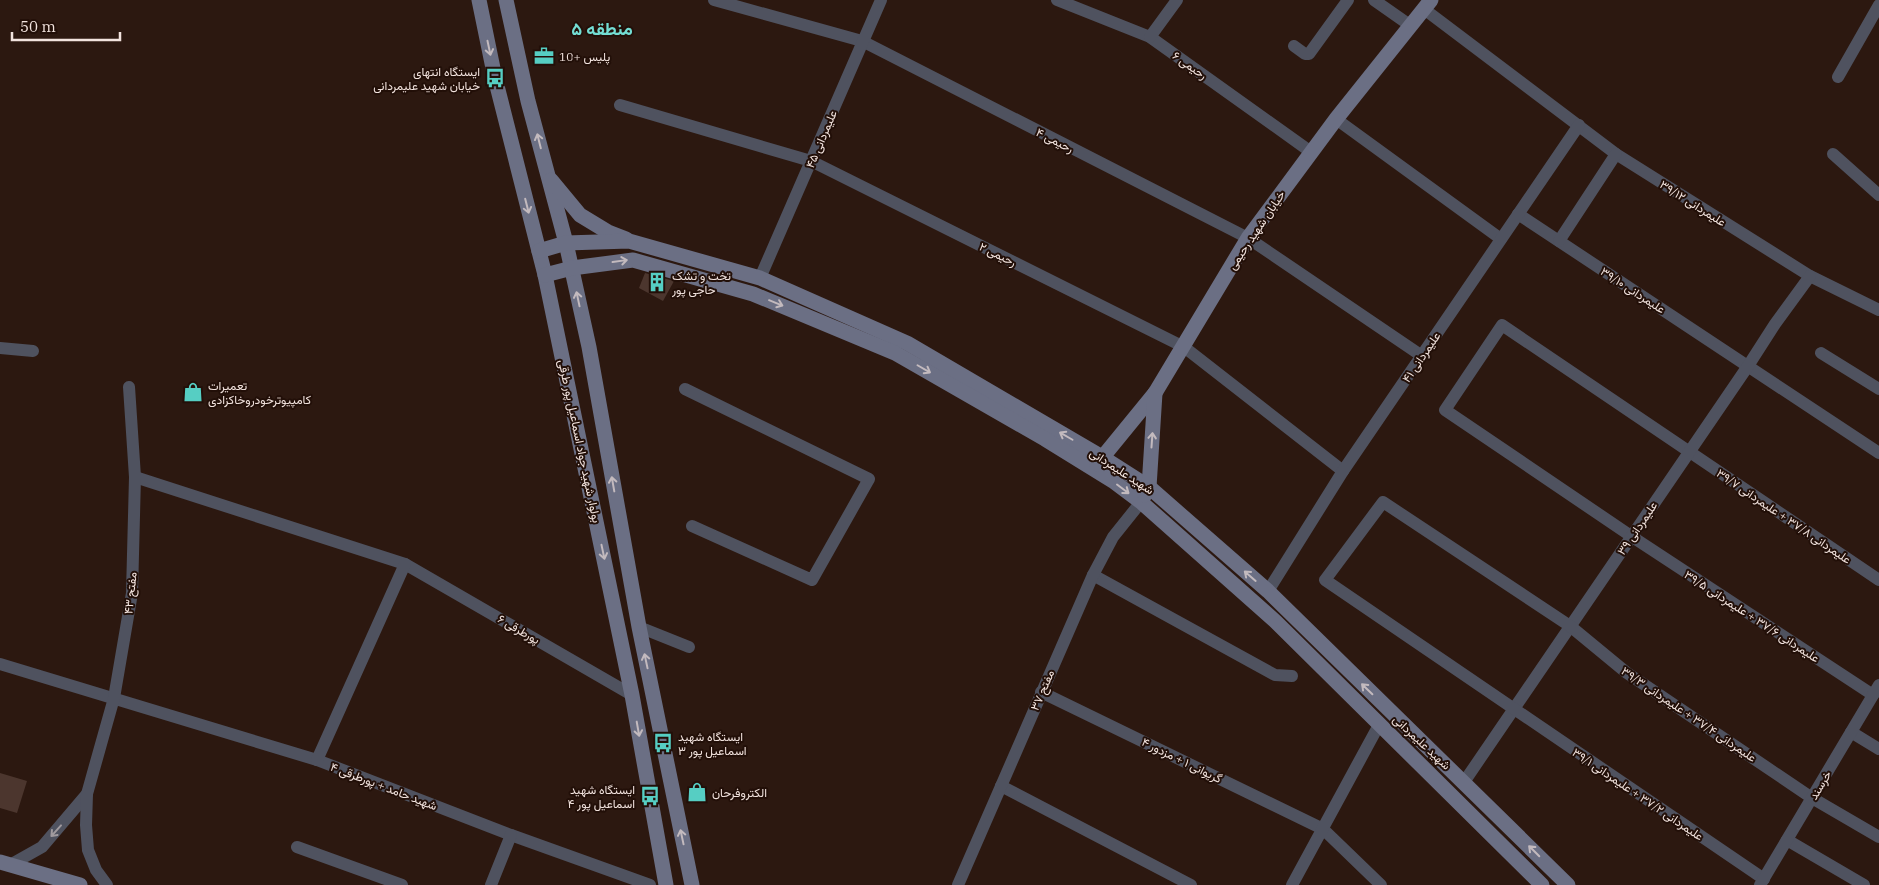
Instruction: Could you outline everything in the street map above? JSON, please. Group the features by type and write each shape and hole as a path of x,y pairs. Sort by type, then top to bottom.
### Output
{"street":[{"name":"بولوار شهید جواد اسماعیل پور طرقی","path":"479,0 495,78 545,275 632,695 666,885"},
{"name":"بولوار شهید جواد اسماعیل پور طرقی","path":"506,0 528,101 566,243 589,347 639,627 692,885"},
{"name":"رحیمی ۴","path":"714,0 862,42 1248,238 1422,356"},
{"name":"علیمردانی ۴۵","path":"760,278 881,0"},
{"name":"رحیمی ۶","path":"1057,0 1074,3 1150,37 1311,152"},
{"path":"1150,37 1177,0"},
{"path":"1294,46 1305,54 1310,54 1348,0"},
{"path":"1374,0 1411,26"},
{"name":"خیابان شهید رحیمی","path":"1098,463 1155,393 1248,238 1336,119 1428,4"},
{"name":"علیمردانی ۳۹/۱۲","path":"1428,4 1616,154 1810,276 1879,310"},
{"path":"1838,77 1879,5"},
{"name":"رحیمی ۲","path":"620,105 811,162 1184,347 1343,471"},
{"path":"1336,119 1501,239"},
{"name":"علیمردانی ۴۱","path":"1268,591 1343,471 1579,125"},
{"path":"1559,241 1616,154"},
{"path":"1832,154 1879,195"},
{"path":"547,176 580,216 608,232 629,241"},
{"name":"علیمردانی ۳۹/۱۰","path":"1518,214 1879,453"},
{"name":"شهید علیمردانی","path":"539,251 566,243 629,241 760,278 907,343 1098,463 1255,604 1385,717 1464,782 1568,885"},
{"name":"شهید علیمردانی","path":"545,275 572,268 634,260 753,294 895,352 1098,463 1149,488 1268,591 1385,717 1451,794 1542,885"},
{"name":"علیمردانی ۳۹","path":"1464,782 1775,324 1810,276"},
{"path":"753,294 760,278"},
{"name":"علیمردانی ۳۷/۸ + علیمردانی ۳۹/۷","path":"1445,410 1502,325 1879,580"},
{"path":"0,348 33,351"},
{"path":"1821,353 1879,389"},
{"name":"مفتح ۴۳","path":"87,794 114,698 132,593 135,477 129,387"},
{"path":"685,389 869,479 812,580 692,526"},
{"path":"1140,502 1149,488 1155,393"},
{"name":"علیمردانی ۳۷/۶ + علیمردانی ۳۹/۵","path":"1445,410 1631,536 1876,690"},
{"name":"پورطرقی ۶","path":"135,477 405,564 632,695"},
{"name":"مفتح ۳۷","path":"964,883 1001,786 1093,574 1113,537 1140,502"},
{"name":"علیمردانی ۳۷/۴ + علیمردانی ۳۹/۳","path":"1325,580 1383,502 1570,626 1627,674 1812,798 1879,837"},
{"path":"317,760 405,564"},
{"path":"1093,574 1275,674 1292,676"},
{"name":"علیمردانی ۳۷/۲ + علیمردانی ۳۹/۱","path":"1325,580 1762,882"},
{"path":"1255,604 1268,591"},
{"path":"639,627 688,647"},
{"name":"شهید حامد + پورطرقی ۴","path":"0,664 317,760 650,885"},
{"name":"خرسند","path":"1762,882 1876,690"},
{"name":"گریوانی ۱ + مزدور ۴","path":"1041,692 1323,829 1381,885"},
{"path":"1292,885 1385,717"},
{"path":"1851,732 1879,749"},
{"path":"1451,794 1464,782"},
{"path":"1001,786 1191,885"},
{"path":"5,863 42,847 87,794"},
{"path":"87,794 86,825 88,850 96,870 108,885"},
{"path":"491,885 511,834"},
{"path":"1787,840 1864,885"},
{"path":"297,847 402,885"},
{"path":"5,863 80,885"}],"building":[{"name":"تخت و تشک حاجی پور","path":"645,273 674,281 663,301 639,288"},
{"path":"0,773 27,781 17,813 0,808"}],"place":[{"name":"پلیس +10","path":"544,56"},
{"name":"ایستگاه انتهای خیابان شهید علیمردانی","path":"495,78"},
{"name":"تخت و تشک حاجی پور","path":"657,282"},
{"name":"تعمیرات کامپیوترخودروخاکزادی","path":"193,392"},
{"name":"ایستگاه شهید اسماعیل پور ۳","path":"663,743"},
{"name":"الکتروفرحان","path":"697,792"},
{"name":"ایستگاه شهید اسماعیل پور ۴","path":"650,796"}],"district":[{"name":"منطقه ۵","path":"602,28"}]}
